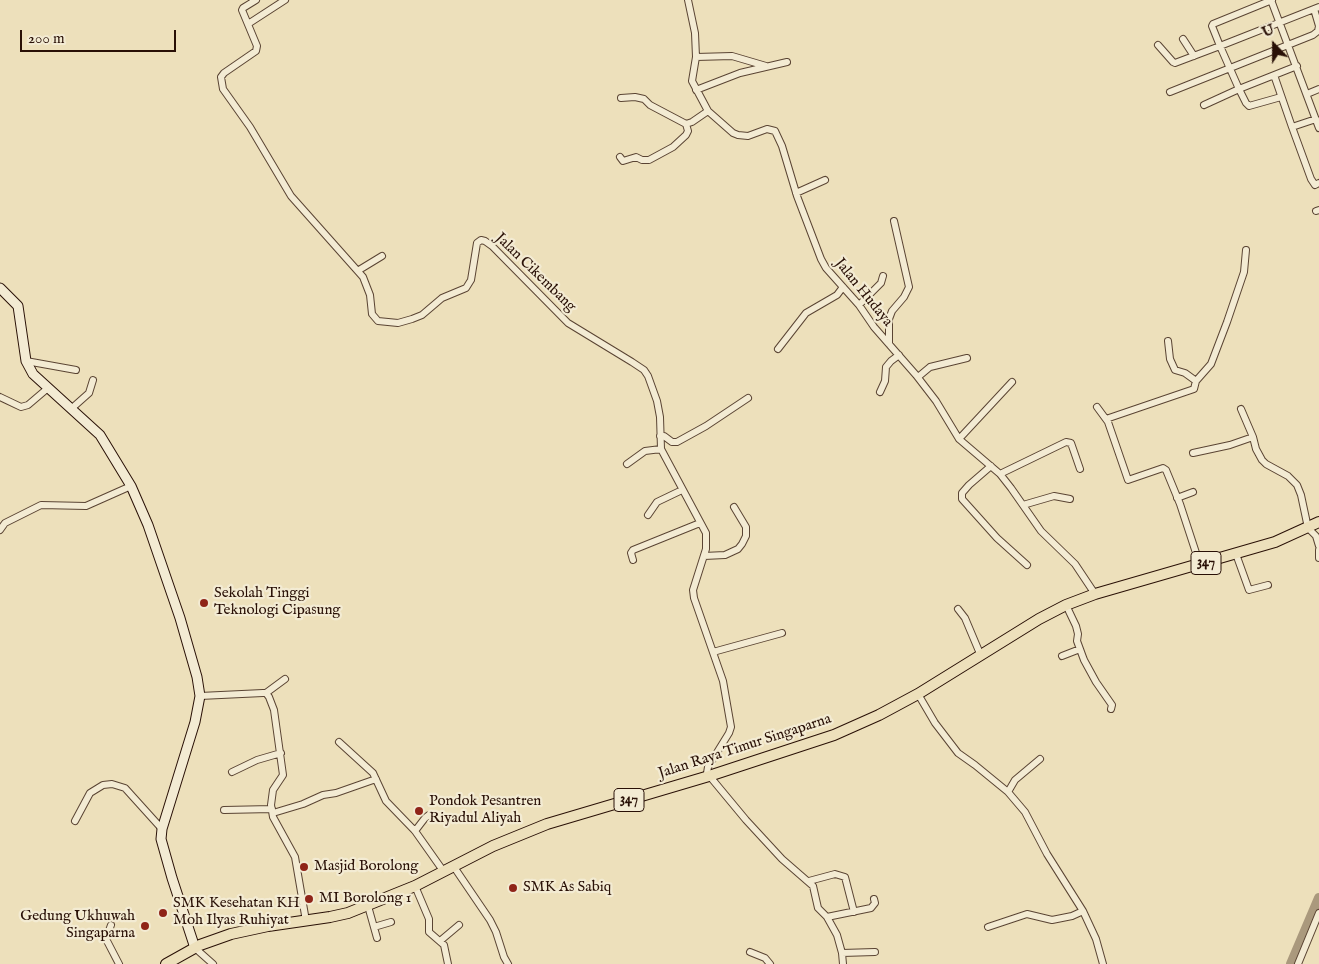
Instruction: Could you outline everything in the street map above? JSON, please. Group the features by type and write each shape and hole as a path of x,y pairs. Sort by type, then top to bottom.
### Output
{"main road":[{"path":"0,288 15,302 20,310 26,360 33,374 104,440 131,486 175,600 198,677 200,696 195,722 162,829 162,844 195,948"},
{"name":"Jalan Raya Timur Singaparna","path":"171,963 195,948 231,934 348,913 414,886 493,846 547,824 709,776 834,735 879,716 1066,605 1093,595 1274,542 1319,522"}],"street":[{"name":"Jalan Cikembang","path":"256,0 242,10 257,46 256,51 224,73 221,77 223,89 250,127 291,196 359,270 370,295 372,314 378,321 398,323 422,315 442,298 466,288 471,280 477,244 480,240 485,241 568,323 591,335 644,370 648,376 657,401 661,449 706,533 704,556 693,590 724,687 730,727 729,733 708,767 707,773 709,776"},
{"path":"248,24 285,0"},
{"name":"Jalan Hudaya","path":"688,0 695,34 696,57 692,81 708,111 738,135 748,136 767,129 775,131 782,146 796,193 821,259 831,275 859,305 874,327 918,377 936,401 953,433 1000,474 1041,531 1075,564 1093,595"},
{"path":"1282,97 1249,106 1246,103 1220,46 1213,24 1272,0 1307,94 1316,109 1316,119 1319,128"},
{"path":"1158,45 1173,62 1178,62 1316,8 1319,26 1318,31 1313,35 1170,92"},
{"path":"1183,38 1194,56"},
{"path":"696,57 732,56 768,67"},
{"path":"696,90 729,78 787,62"},
{"path":"1204,105 1297,66"},
{"path":"1274,75 1311,179 1315,185 1319,183"},
{"path":"1307,94 1319,90"},
{"path":"620,157 623,161 636,157 642,160 649,160 673,147 686,135 688,130 686,124 650,105 644,98 621,98"},
{"path":"686,124 708,111"},
{"path":"1292,127 1316,119"},
{"path":"796,193 825,180"},
{"path":"889,345 888,319 909,287 894,221"},
{"path":"1106,419 1194,389 1196,381 1211,364 1227,322 1244,272 1246,250"},
{"path":"359,270 382,256"},
{"path":"859,305 881,283 883,276"},
{"path":"778,349 806,312 837,295 843,287"},
{"path":"1168,341 1170,359 1175,370 1185,373 1196,381"},
{"path":"880,392 885,381 886,367 891,360 899,356"},
{"path":"918,377 930,367 967,358"},
{"path":"26,360 76,370"},
{"path":"72,409 89,393 93,380"},
{"path":"959,440 1012,382"},
{"path":"0,397 21,407 28,405 48,388"},
{"path":"660,436 662,435 672,442 677,442 706,426 748,398"},
{"path":"1097,407 1106,419 1128,480 1164,469 1178,498 1200,565"},
{"path":"1241,409 1262,460 1288,476 1297,485 1308,528 1316,536 1319,546"},
{"path":"1193,453 1230,445 1253,437"},
{"path":"1000,474 1066,442 1071,443 1080,468"},
{"path":"627,464 645,450 661,449"},
{"path":"991,466 965,489 962,493 962,499 997,538 1027,565"},
{"path":"0,530 5,524 41,505 86,506 131,486"},
{"path":"648,514 657,502 682,490"},
{"path":"1178,498 1192,492"},
{"path":"1023,505 1048,497 1059,496 1070,499"},
{"path":"704,556 725,555 738,549 742,544 746,536 746,527 734,507"},
{"path":"633,560 631,553 633,550 700,523"},
{"path":"1319,550 1319,558"},
{"path":"1236,554 1249,590 1268,585"},
{"path":"1066,605 1076,626 1077,641 1080,649 1096,682 1112,705 1111,709"},
{"path":"958,609 965,618 980,656"},
{"path":"713,652 782,633"},
{"path":"1062,656 1080,649"},
{"path":"200,696 266,693 285,678"},
{"path":"266,693 274,710 283,775 273,790 271,798 272,811 295,858 306,921"},
{"path":"918,694 935,723 958,753 1008,792 1025,812 1047,854 1082,911 1096,939 1103,964"},
{"path":"339,742 371,770 386,801 415,831 444,872"},
{"path":"232,772 257,760 281,753"},
{"path":"1008,792 1015,780 1040,759"},
{"path":"709,776 782,859 809,881 814,888 818,908 834,928 842,953 843,964"},
{"path":"224,810 272,811 303,804 323,795 336,793 376,779"},
{"path":"75,822 90,793 103,785 112,784 126,788 162,829"},
{"path":"415,831 429,815"},
{"path":"454,867 490,920 508,964"},
{"path":"809,881 835,874 846,877 854,912"},
{"path":"414,886 429,918 429,932 444,945 448,964"},
{"path":"827,917 871,908 874,898"},
{"path":"368,906 377,938"},
{"path":"988,927 1027,914 1052,920 1072,916 1082,911"},
{"path":"1298,964 1319,913"},
{"path":"374,927 391,922"},
{"path":"111,925 106,939 119,964"},
{"path":"440,941 460,925"},
{"path":"195,948 213,964"},
{"path":"750,952 765,958 770,964"},
{"path":"842,953 875,952"}],"waterway":[{"path":"1291,964 1319,898"}],"place":[{"name":"Sekolah Tinggi Teknologi Cipasung","path":"204,603"},
{"name":"Pondok Pesantren Riyadul Aliyah","path":"419,811"},
{"name":"Masjid Borolong","path":"304,867"},
{"name":"SMK As Sabiq","path":"513,888"},
{"name":"MI Borolong 1","path":"309,899"},
{"name":"SMK Kesehatan KH Moh Ilyas Ruhiyat","path":"163,913"},
{"name":"Gedung Ukhuwah Singaparna","path":"145,926"}]}
